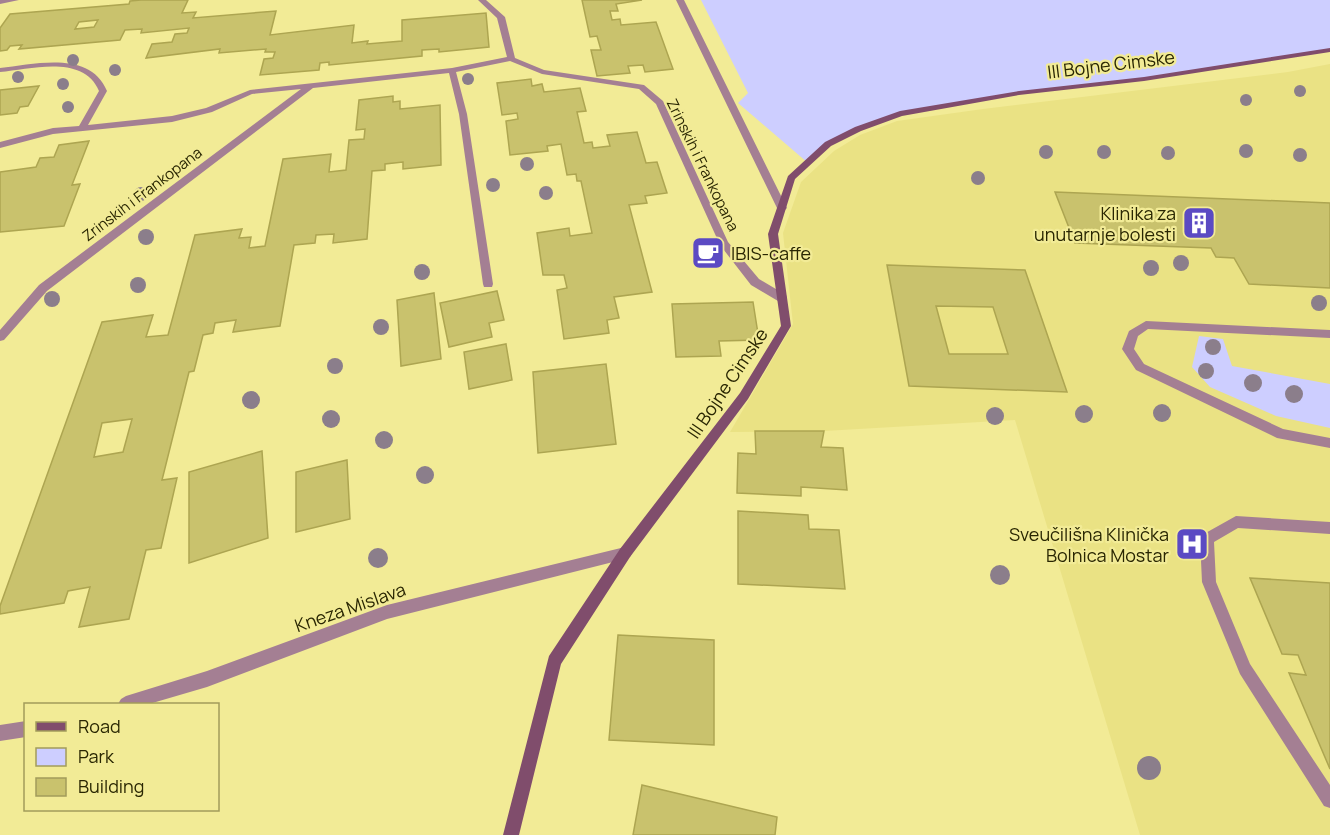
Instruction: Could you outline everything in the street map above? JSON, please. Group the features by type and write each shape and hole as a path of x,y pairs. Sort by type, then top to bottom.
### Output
{"street":[{"path":"0,2 15,0"},
{"path":"0,145 53,131 172,119 209,110 250,92 452,70 511,59 501,17 482,0"},
{"path":"680,0 782,208"},
{"name":"III Bojne Cimske","path":"511,835 554,661 625,553 744,396 786,326 773,234 791,178 828,144 858,129 900,114 1019,93 1144,79 1330,50"},
{"name":"Zrinskih i Frankopana","path":"511,59 542,72 641,87 660,103 724,243 755,282 782,298"},
{"path":"0,70 62,64 89,71 98,78 103,91 82,128"},
{"path":"452,70 463,114 488,284"},
{"name":"Zrinskih i Frankopana","path":"0,337 43,288 312,85"},
{"path":"1330,334 1146,325 1133,333 1128,350 1140,367 1281,434 1330,443"},
{"path":"1330,528 1236,522 1207,539 1209,582 1245,669 1330,800"},
{"name":"Kneza Mislava","path":"132,703 207,679 387,612 625,553"},
{"path":"0,733 24,729"}],"shaded area":[{"name":"Sveučilišna Klinička Bolnica Mostar","path":"1330,64 1330,835 1140,835 1015,420 824,431 730,432 793,324 783,233 801,182 834,151 860,135 897,121 1288,72"}],"green space":[{"path":"701,0 1330,0 1330,50 1144,79 1019,93 900,114 828,144 808,163 738,103 748,93"},
{"path":"1199,336 1223,339 1232,366 1330,384 1330,428 1276,416 1210,387 1192,367"}],"building":[{"path":"188,0 182,13 196,12 193,18 276,11 270,35 354,25 352,43 368,41 367,44 402,41 402,20 486,13 489,47 439,52 439,49 422,50 422,56 329,65 329,62 320,63 319,70 260,75 264,59 273,58 275,52 265,52 266,49 219,53 220,49 146,58 152,44 172,42 175,34 187,33 189,28 141,33 142,29 125,30 120,40 19,49 22,45 10,46 7,50 0,51 0,28 10,14 129,4 130,1","holes":["98,20 94,27 75,29 79,22"]},
{"path":"582,0 642,0 616,4 618,11 610,11 612,20 620,19 621,25 656,22 673,69 645,72 643,65 628,66 630,73 597,76 591,50 601,50 597,36 590,37"},
{"path":"531,79 532,86 542,84 544,92 580,88 586,111 577,112 584,143 592,142 593,148 610,146 607,135 637,132 646,163 657,162 667,193 645,196 647,203 629,205 652,292 614,297 619,318 607,320 609,333 564,339 557,290 567,288 564,275 543,275 537,233 569,228 570,236 592,233 581,181 577,181 576,174 567,175 561,144 547,146 548,151 510,155 506,121 518,119 517,113 502,115 497,83"},
{"path":"39,86 28,106 20,107 17,113 0,115 0,90"},
{"path":"393,96 393,102 400,101 400,109 440,105 441,165 403,169 403,162 385,164 385,170 372,171 367,239 333,243 334,234 316,235 315,243 294,245 280,326 233,332 236,320 215,323 213,333 203,335 194,371 189,372 162,480 177,478 161,548 146,550 129,619 79,627 90,587 68,591 64,603 0,614 0,606 102,322 153,315 146,337 168,335 195,235 242,229 239,238 251,237 249,248 265,246 283,159 331,154 329,172 346,170 349,140 364,139 365,129 356,130 359,100","holes":["132,419 123,452 94,457 102,423"]},
{"path":"89,141 72,185 80,184 64,226 0,232 0,172 36,167 40,158 54,157 59,145"},
{"name":"Klinika za unutarnje bolesti","path":"1055,192 1330,203 1330,288 1249,284 1234,258 1216,257 1211,248 1075,243"},
{"path":"887,265 1025,270 1067,392 909,386","holes":["936,306 993,307 1008,354 949,354"]},
{"path":"497,291 504,320 489,323 492,337 449,347 440,303"},
{"path":"434,293 441,359 401,366 397,300"},
{"path":"753,302 759,340 719,341 721,356 676,357 672,304"},
{"path":"506,344 512,380 469,389 464,352"},
{"path":"606,364 616,444 538,453 533,372"},
{"path":"755,431 824,431 821,447 843,448 847,490 801,487 801,496 737,493 738,453 756,454"},
{"path":"262,451 268,538 189,563 189,472"},
{"path":"347,460 350,519 296,532 296,472"},
{"path":"738,511 808,515 809,529 839,530 845,589 738,584"},
{"path":"1250,578 1330,583 1330,769 1289,673 1306,675 1298,655 1282,654"},
{"path":"618,635 714,640 714,745 609,740"},
{"path":"642,785 777,817 775,835 633,835"}],"place":[{"name":"Klinika za unutarnje bolesti","path":"1199,223"},
{"name":"IBIS-caffe","path":"708,253"},
{"name":"Sveučilišna Klinička Bolnica Mostar","path":"1192,544"}]}
